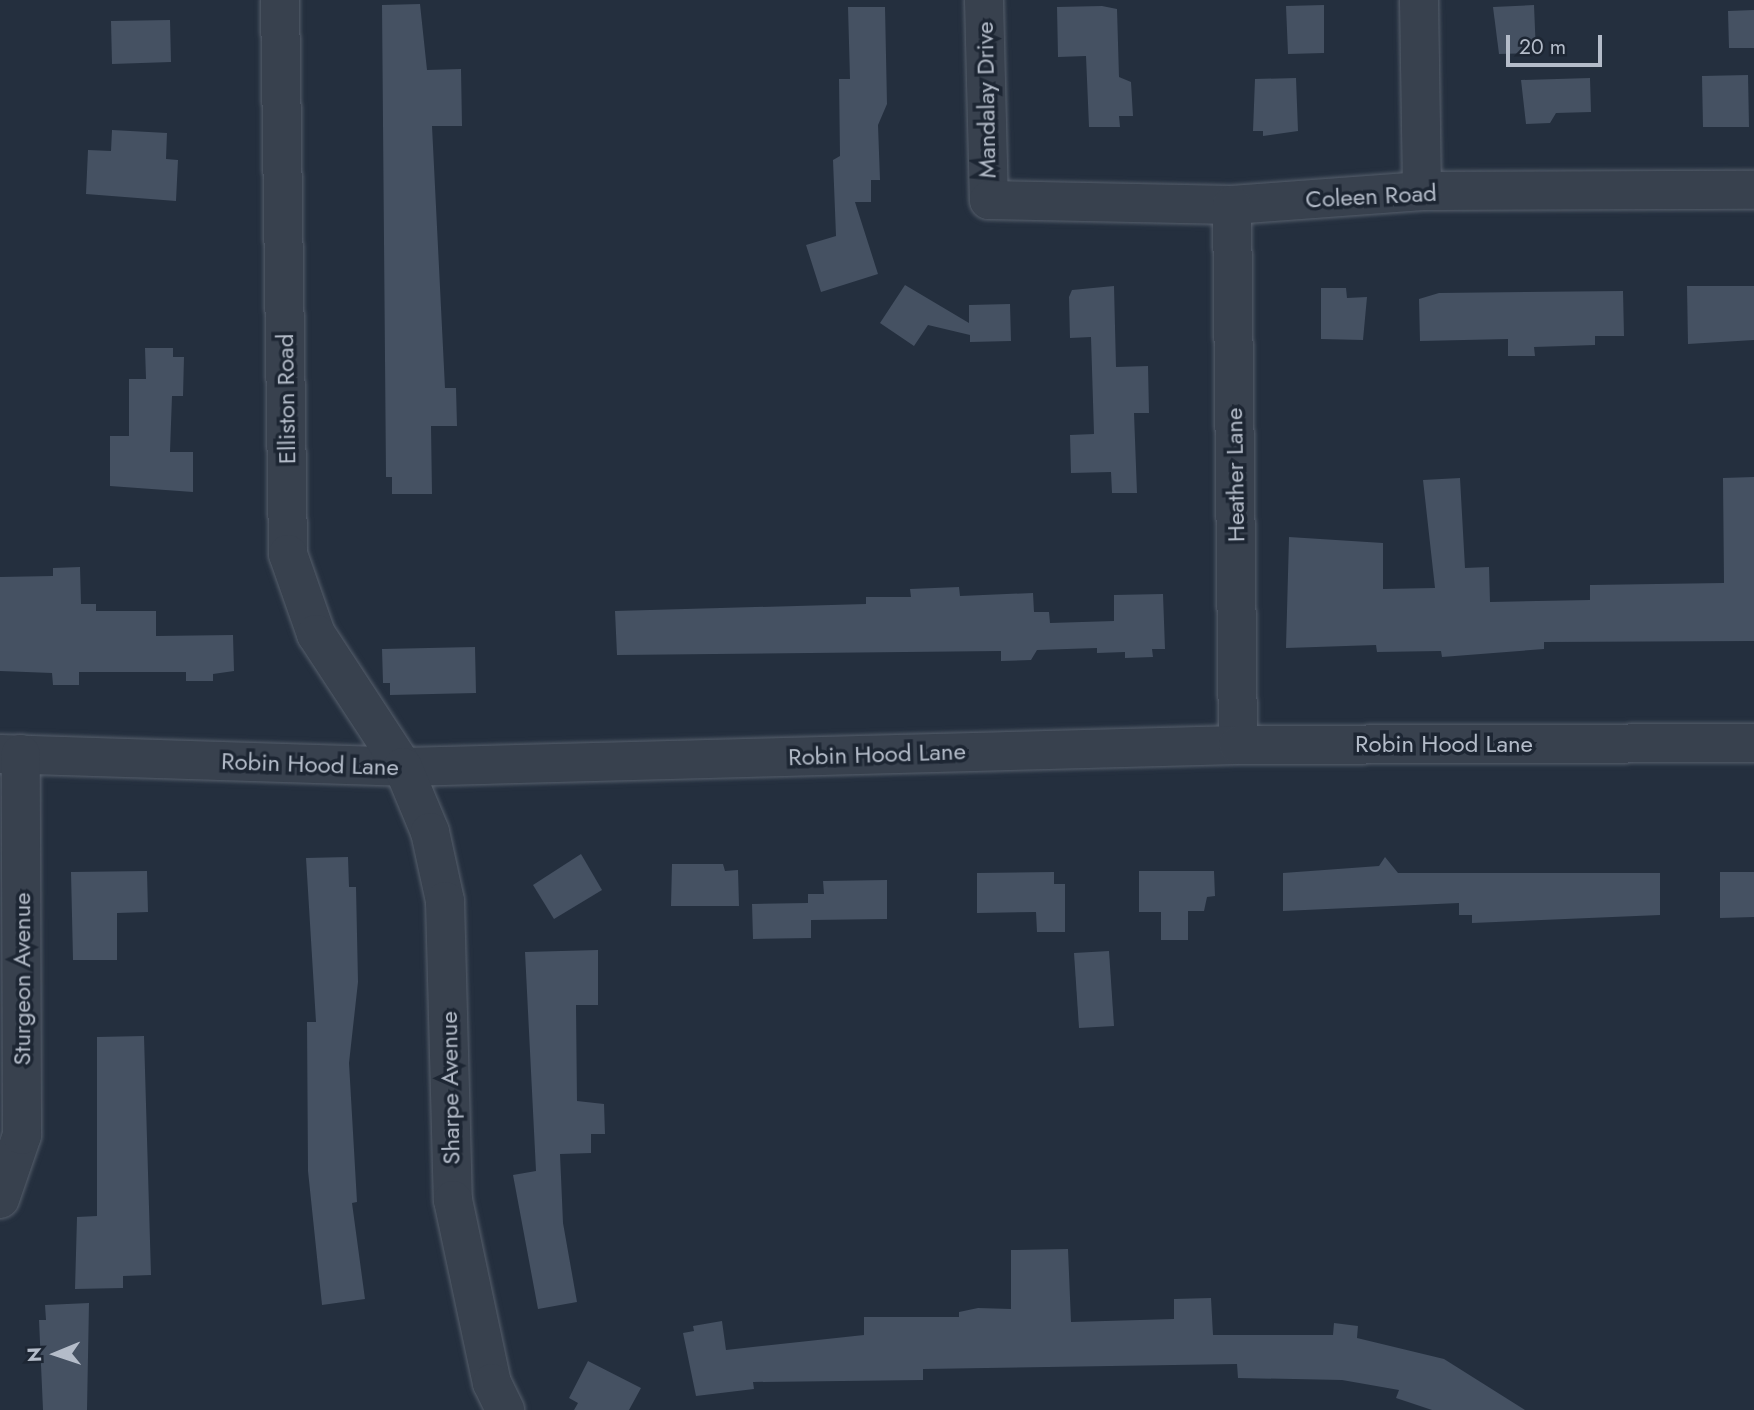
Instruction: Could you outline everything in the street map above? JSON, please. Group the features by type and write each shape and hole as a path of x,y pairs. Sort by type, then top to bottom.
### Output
{"street":[{"name":"Elliston Road","path":"280,0 288,554 316,634 403,767"},
{"name":"Mandalay Drive","path":"984,0 989,200"},
{"path":"1419,0 1422,191"},
{"name":"Coleen Road","path":"989,200 1232,205 1422,191 1754,190"},
{"name":"Heather Lane","path":"1232,205 1238,745"},
{"name":"Robin Hood Lane","path":"10,754 403,767 1238,745 1754,743"},
{"name":"Sturgeon Avenue","path":"0,1199 22,1135 10,754"},
{"name":"Sharpe Avenue","path":"403,767 430,832 445,901 453,1200 492,1383 505,1410"}],"building":[{"path":"420,4 427,70 461,69 462,126 432,126 445,388 456,388 457,426 431,426 432,494 392,494 392,477 386,477 382,5"},
{"path":"1324,5 1324,53 1288,54 1286,6"},
{"path":"1534,5 1536,53 1499,54 1493,7"},
{"path":"1102,6 1117,9 1119,77 1131,82 1133,116 1119,116 1120,127 1089,127 1086,56 1058,57 1057,7"},
{"path":"848,7 885,7 887,104 878,125 880,180 871,180 871,202 855,202 878,274 821,292 806,245 836,236 833,160 840,156 839,79 850,79"},
{"path":"1754,10 1754,48 1729,48 1728,11"},
{"path":"170,20 171,62 112,64 111,21"},
{"path":"1748,75 1749,127 1703,127 1702,76"},
{"path":"1296,78 1298,131 1263,136 1263,131 1253,131 1255,79"},
{"path":"1590,78 1591,112 1556,113 1550,123 1526,124 1521,80"},
{"path":"112,130 167,133 166,159 178,160 176,201 86,194 88,150 111,151"},
{"path":"905,285 969,323 969,305 1010,304 1011,341 970,342 970,335 928,325 914,346 880,323"},
{"path":"1114,286 1116,367 1148,366 1149,413 1134,413 1137,493 1112,493 1111,472 1071,473 1070,435 1094,434 1091,337 1070,338 1069,297 1072,290"},
{"path":"1687,286 1754,286 1754,340 1688,344"},
{"path":"1321,288 1346,288 1347,298 1367,297 1363,340 1321,339"},
{"path":"1623,291 1624,336 1595,336 1595,345 1534,347 1535,356 1508,356 1508,339 1420,341 1419,299 1439,293"},
{"path":"145,348 173,348 173,357 184,357 183,396 172,396 170,452 193,452 193,492 110,486 110,436 129,436 129,379 146,379"},
{"path":"1754,477 1754,641 1544,642 1544,649 1442,657 1441,651 1377,652 1376,645 1286,648 1289,537 1383,543 1383,589 1435,588 1423,480 1460,478 1465,568 1489,567 1490,602 1590,600 1590,585 1724,583 1723,478"},
{"path":"80,567 81,604 96,604 96,611 156,611 156,636 233,635 234,671 213,674 213,681 186,681 186,672 79,672 79,685 53,685 52,673 0,671 0,577 53,576 53,568"},
{"path":"959,587 960,596 1033,593 1034,612 1049,612 1050,623 1114,621 1114,595 1163,594 1165,649 1152,649 1153,657 1125,658 1125,652 1097,653 1097,648 1037,650 1031,660 1001,661 1001,651 617,655 615,611 866,604 866,597 911,597 910,589"},
{"path":"475,647 476,693 390,695 390,683 383,683 382,649"},
{"path":"581,854 602,890 554,919 533,885"},
{"path":"348,857 349,887 356,887 358,982 349,1063 357,1202 352,1203 365,1299 322,1305 308,1171 307,1022 316,1022 306,858"},
{"path":"1385,857 1398,873 1660,873 1660,915 1472,923 1472,915 1459,915 1459,903 1283,911 1283,873 1379,866"},
{"path":"672,864 723,864 725,871 738,870 739,906 671,906"},
{"path":"147,871 148,912 117,913 117,960 73,960 71,872"},
{"path":"1139,871 1214,871 1215,896 1207,897 1204,911 1188,911 1188,940 1161,940 1161,912 1139,912"},
{"path":"1054,872 1054,884 1065,884 1065,932 1037,932 1036,912 977,913 977,873"},
{"path":"1720,872 1754,872 1754,917 1720,918"},
{"path":"887,880 887,919 811,920 811,938 753,939 752,904 808,903 808,894 824,894 823,881"},
{"path":"598,950 598,1005 576,1005 577,1101 604,1104 605,1134 591,1134 591,1153 560,1154 563,1223 577,1302 538,1309 513,1175 536,1171 525,952"},
{"path":"1109,951 1114,1026 1079,1028 1074,953"},
{"path":"144,1036 151,1275 123,1276 123,1288 75,1289 77,1217 97,1216 97,1037"},
{"path":"1068,1249 1071,1322 1174,1319 1174,1299 1211,1298 1213,1335 1333,1335 1334,1323 1358,1326 1357,1338 1444,1359 1525,1410 1432,1410 1396,1398 1399,1390 1342,1380 1238,1378 1237,1364 923,1369 923,1380 753,1382 754,1389 696,1396 683,1333 694,1331 693,1326 722,1321 726,1350 864,1335 864,1317 959,1317 959,1312 978,1308 1011,1309 1011,1250"},
{"path":"89,1303 87,1410 43,1410 39,1320 46,1320 45,1305"},
{"path":"588,1361 641,1388 629,1410 574,1410 578,1403 569,1398"}]}
